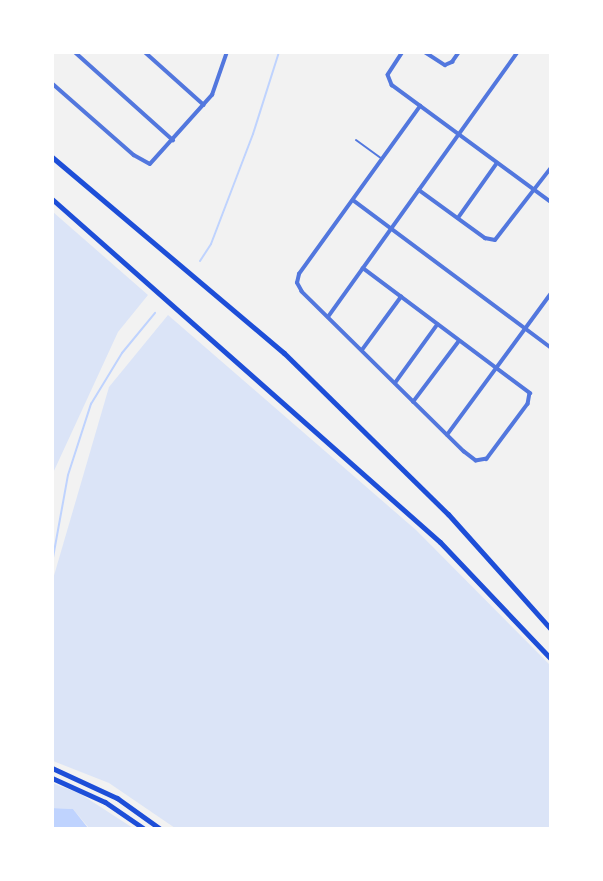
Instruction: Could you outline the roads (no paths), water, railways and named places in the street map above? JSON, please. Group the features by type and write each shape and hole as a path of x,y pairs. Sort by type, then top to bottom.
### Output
{"main road":[{"path":"52,157 293,362 448,514 551,628"},
{"path":"52,199 440,542 551,658"},
{"path":"52,768 117,798 159,828"},
{"path":"52,778 105,802 143,828"}],"street":[{"path":"75,52 173,140"},
{"path":"145,52 204,105"},
{"path":"52,83 134,155 144,163 152,163 214,93 227,52"},
{"path":"403,52 389,72 388,80 551,201"},
{"path":"425,52 445,65 452,62 459,52"},
{"path":"328,317 518,52"},
{"path":"363,268 528,391 530,401 486,459 473,459 447,435 302,292 297,278 420,106"},
{"path":"458,218 497,163"},
{"path":"419,190 485,238 495,240 551,169"},
{"path":"352,199 551,347"},
{"path":"447,435 551,295"},
{"path":"362,351 401,297"},
{"path":"395,383 437,324"},
{"path":"413,402 459,341"}],"lane":[{"path":"356,140 382,159"}],"water":[{"path":"52,808 73,809 88,828 53,828"}],"waterway":[{"path":"200,261 211,244 253,134 279,52"},
{"path":"52,563 68,475 91,404 122,353 155,313"}]}
